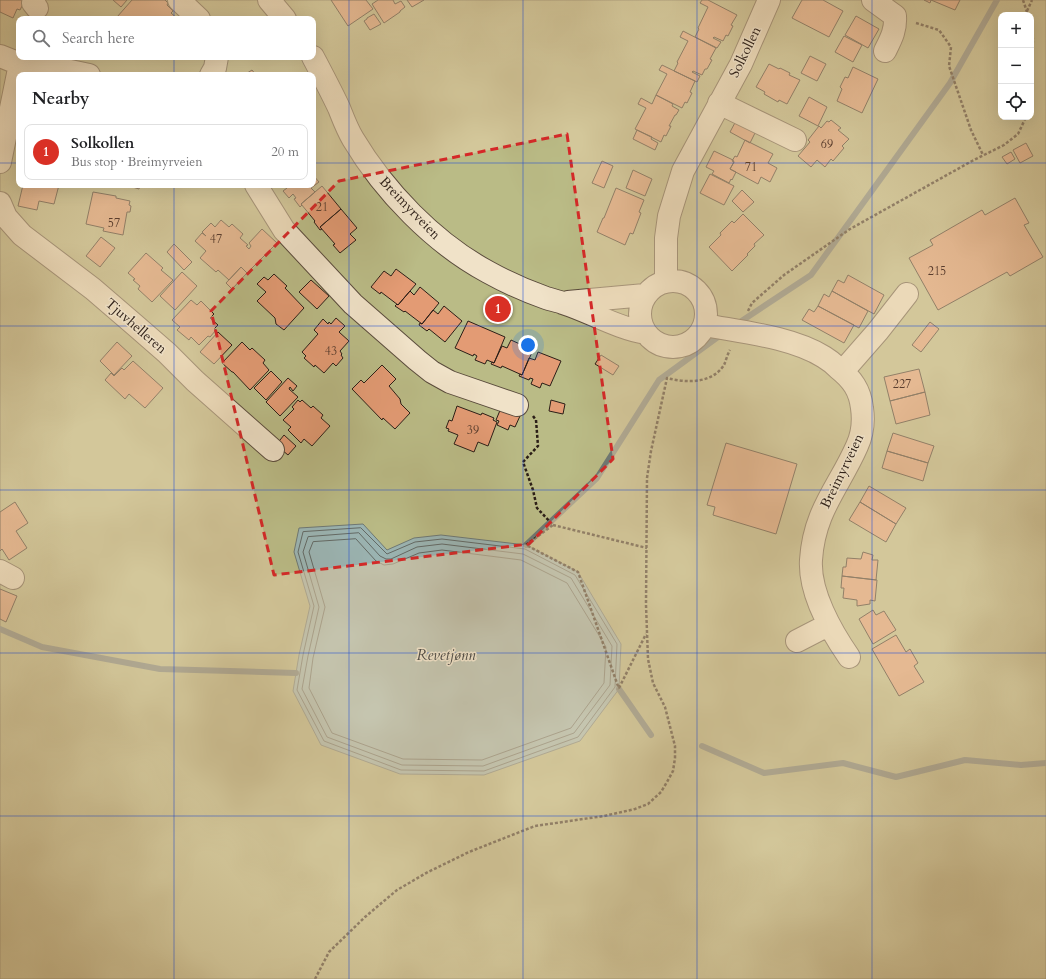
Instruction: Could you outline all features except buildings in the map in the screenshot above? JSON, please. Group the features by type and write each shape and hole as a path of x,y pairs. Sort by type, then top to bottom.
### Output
{"street":[{"path":"179,0 196,16"},
{"path":"269,0 282,16"},
{"name":"Solkollen","path":"666,281 666,238 669,216 675,192 683,171 741,64 769,0"},
{"path":"873,0 895,16 896,25 893,36 885,51"},
{"path":"0,56 20,64 56,68 75,72"},
{"path":"213,72 216,60"},
{"name":"Breimyrveien","path":"315,60 326,79 352,137 368,162 415,216 449,247 488,272 519,287 562,302 629,330 646,333"},
{"path":"18,72 20,64"},
{"path":"0,162 16,84"},
{"path":"719,103 796,140"},
{"path":"258,188 274,216 289,236 353,304 417,360 432,372 450,382 517,405"},
{"name":"Tjuvhelleren","path":"0,203 6,217 22,235 104,298 167,353 194,381 273,450"},
{"path":"676,280 695,288 702,295 706,305 707,315 705,325 700,334 693,342 673,348 662,346 653,341 641,324 641,304 645,295 654,286 666,281 676,280"},
{"path":"843,371 878,331 907,294"},
{"name":"Breimyrveien","path":"562,302 645,295"},
{"name":"Breimyrveien","path":"705,325 780,339 800,346 824,357 843,371 850,377 859,393 862,402 864,422 862,432 854,452 820,517 814,537 811,561 815,588 828,625 849,657"},
{"path":"797,641 828,625"}],"path":[{"path":"1022,0 1028,12"},
{"path":"1028,12 1032,0"},
{"path":"895,16 939,30 951,47 949,66 971,130 983,155"},
{"path":"314,979 329,952 365,917 397,890 428,872 469,852 535,826 604,816 635,809 648,804 661,792 672,771 675,758 675,746 665,707 653,682 648,659 647,478 651,451 667,378 680,381 696,381 715,373 725,364 752,304 784,275 850,229 983,155 1004,145 1018,134 1025,120"},
{"path":"517,405 531,413 536,420 538,446 523,462 533,490 537,508 553,525 647,548"},
{"path":"553,525 526,545 578,572 619,689 647,633"}],"highlighted area":[{"path":"567,134 613,459 529,544 274,575 211,311 339,181"}],"green space":[{"path":"0,0 1046,0 1046,979 0,979"}],"water":[{"name":"Revetjønn","path":"363,524 387,550 414,538 441,535 526,545 578,572 621,644 619,689 580,741 484,775 400,774 321,745 293,691 310,606 294,552 299,528"}],"waterway":[{"path":"737,324 811,275 950,83 997,0"},
{"path":"526,545 597,478 659,380 722,334"},
{"path":"0,629 42,647 160,669 296,673"},
{"path":"619,689 651,735"},
{"path":"702,746 764,773 843,763 896,777 965,760 1021,765 1046,763"}],"place":[{"name":"Solkollen","path":"498,309"}]}
